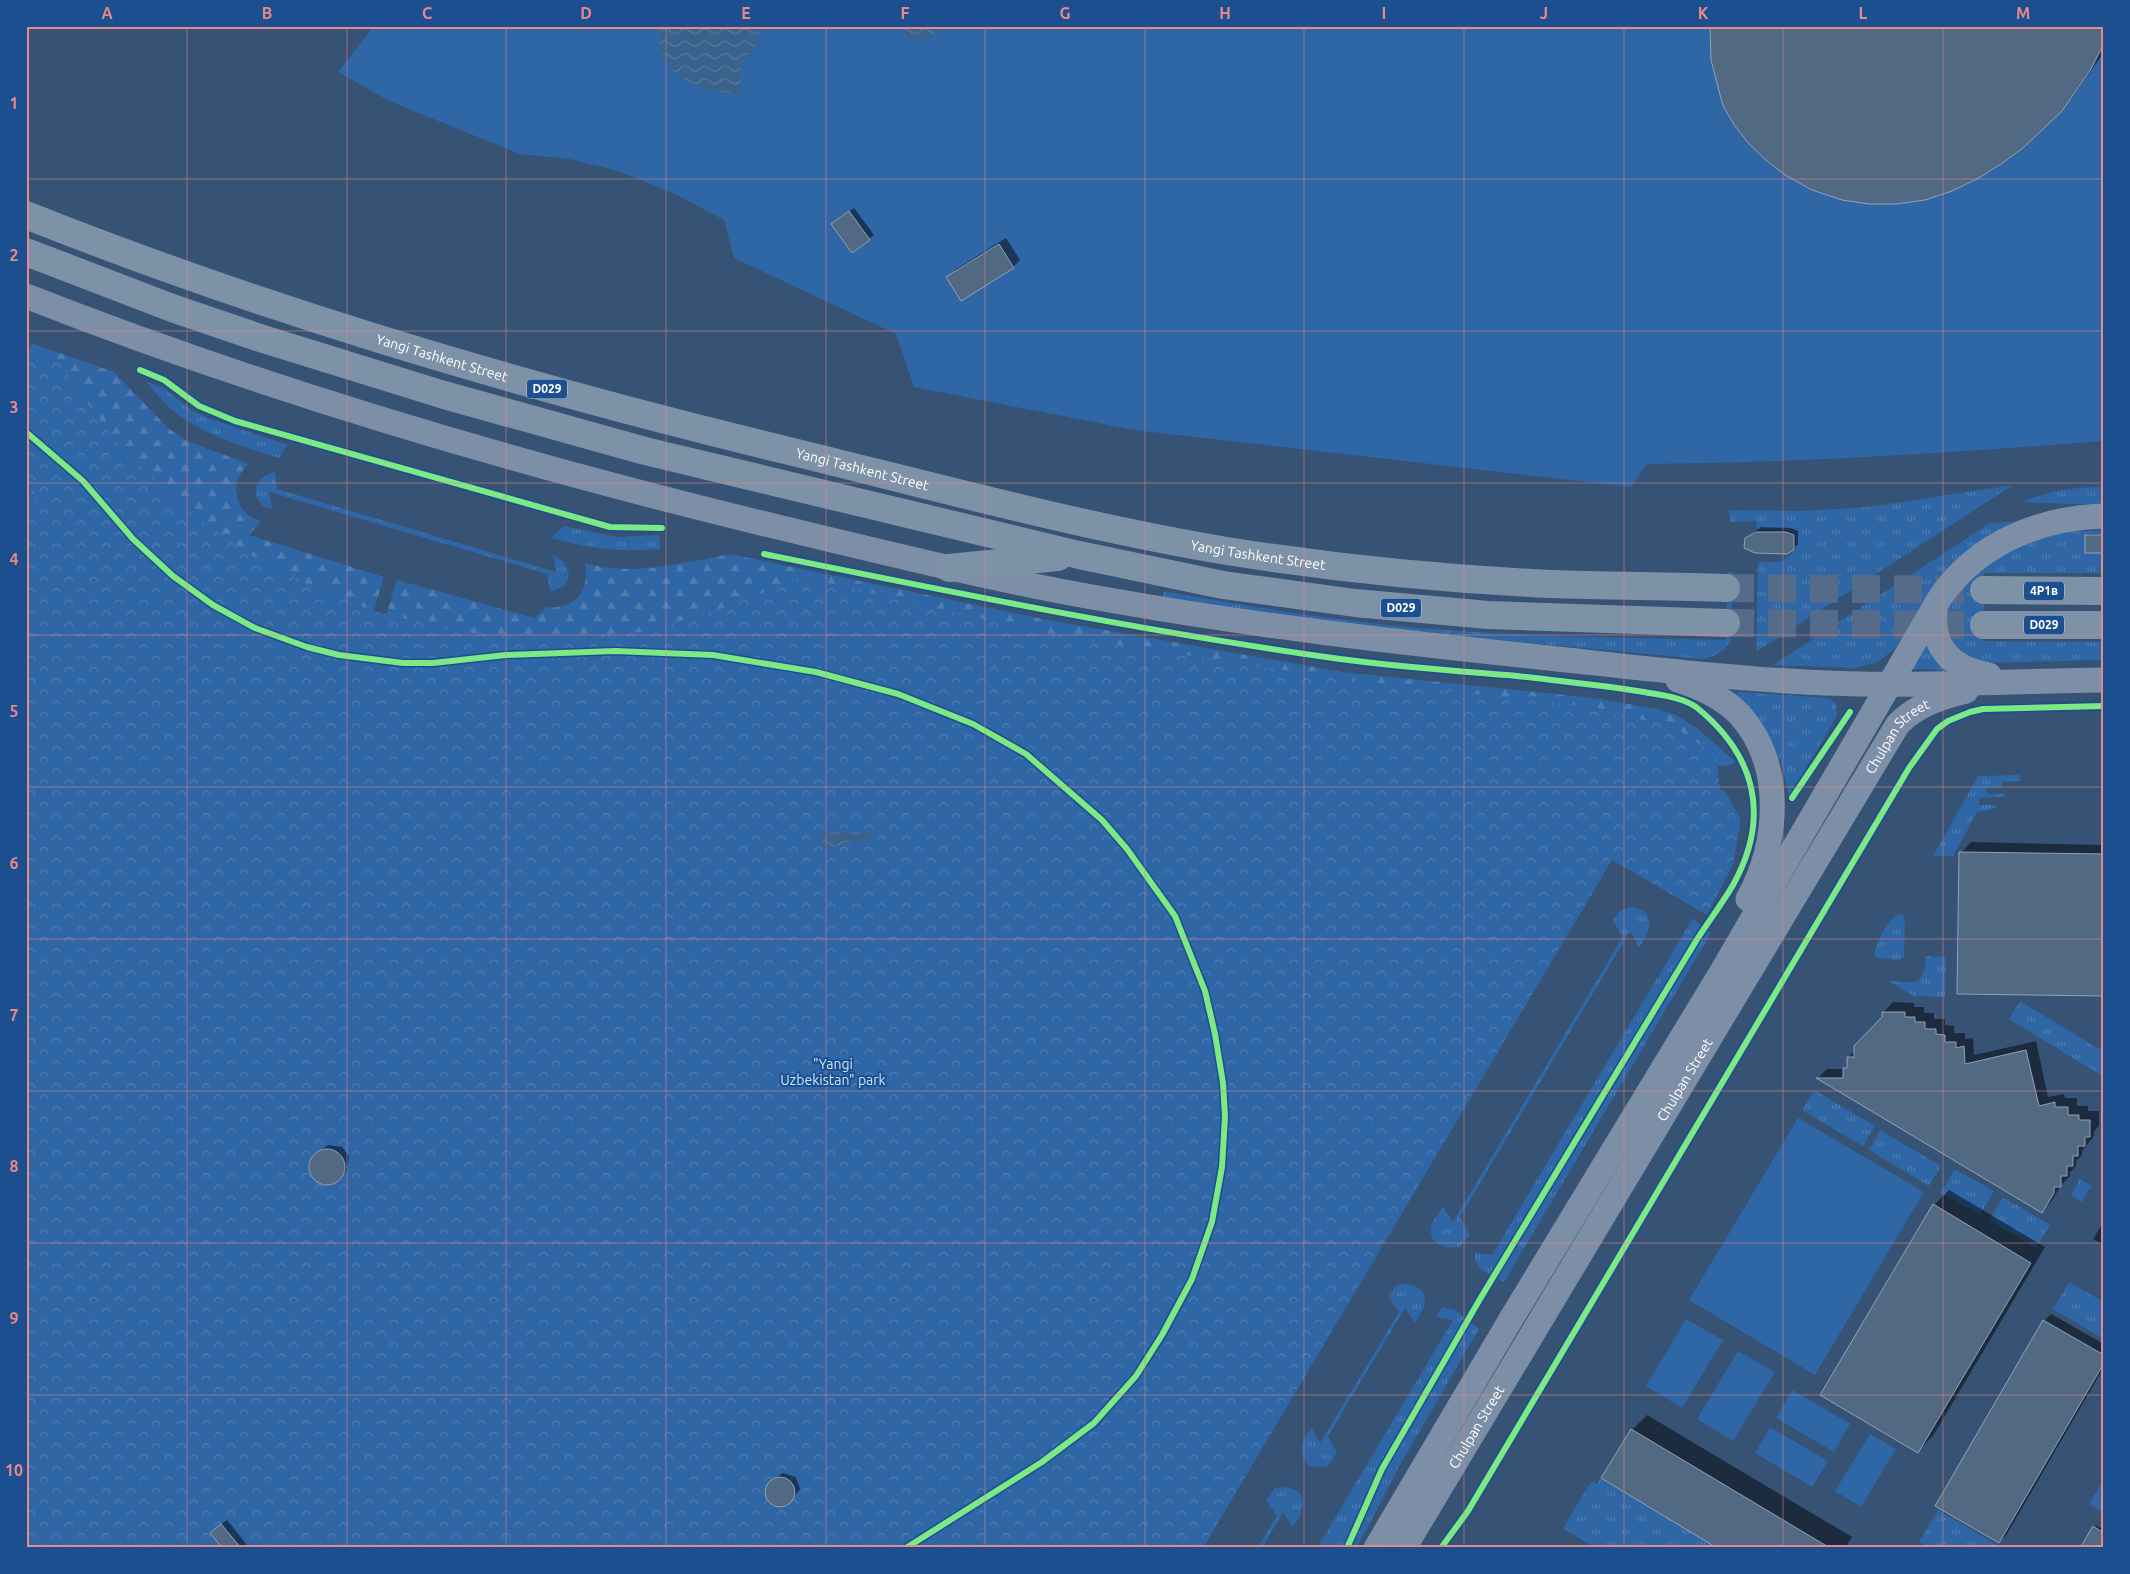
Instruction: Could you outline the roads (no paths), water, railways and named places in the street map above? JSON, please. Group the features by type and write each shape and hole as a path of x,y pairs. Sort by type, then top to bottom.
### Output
{"highway":[{"name":"Yangi Tashkent Street","path":"26,216 186,276 365,336 454,363 645,416 1081,522 1225,550 1356,568 1543,583 1726,588"},
{"name":"D029","path":"26,252 190,314 444,395 645,451 1079,555 1223,584 1289,595 1422,610 1554,618 1726,623"},
{"path":"949,568 1079,555"},
{"name":"4Р1в","path":"1984,590 2104,591"},
{"name":"D029","path":"1984,624 2104,625"}],"main road":[{"path":"26,296 242,376 429,435 658,497 949,568 1054,590 1228,620 1389,642 1740,677 1829,683 1889,684 2019,680 2104,680"},
{"name":"Chulpan Street","path":"1376,1548 1506,1327 1721,973 1936,603 1966,567 1996,545 2044,525 2075,518 2104,516"},
{"path":"1936,603 1935,634 1941,648 1951,660 1976,672 2019,680"},
{"path":"1615,665 1680,680 1711,693 1724,702 1737,713 1754,735 1766,759 1771,784 1771,819 1764,861 1752,892 1730,929 1670,1056"},
{"name":"Chulpan Street","path":"1404,1548 1898,724 1917,708 1939,698 2019,680"}],"water":[{"path":"661,26 761,26 757,44 741,64 740,94 710,90 682,78 671,68 664,57 660,43"},
{"path":"905,26 946,26 927,38 917,40 906,37"},
{"path":"822,831 873,833 872,839 823,848"}],"tunnel":[{"path":"1726,588 1984,590"},
{"path":"1726,623 1984,625"}],"park label":[{"name":"\"Yangi Uzbekistan\" park","path":"833,1072"}]}
